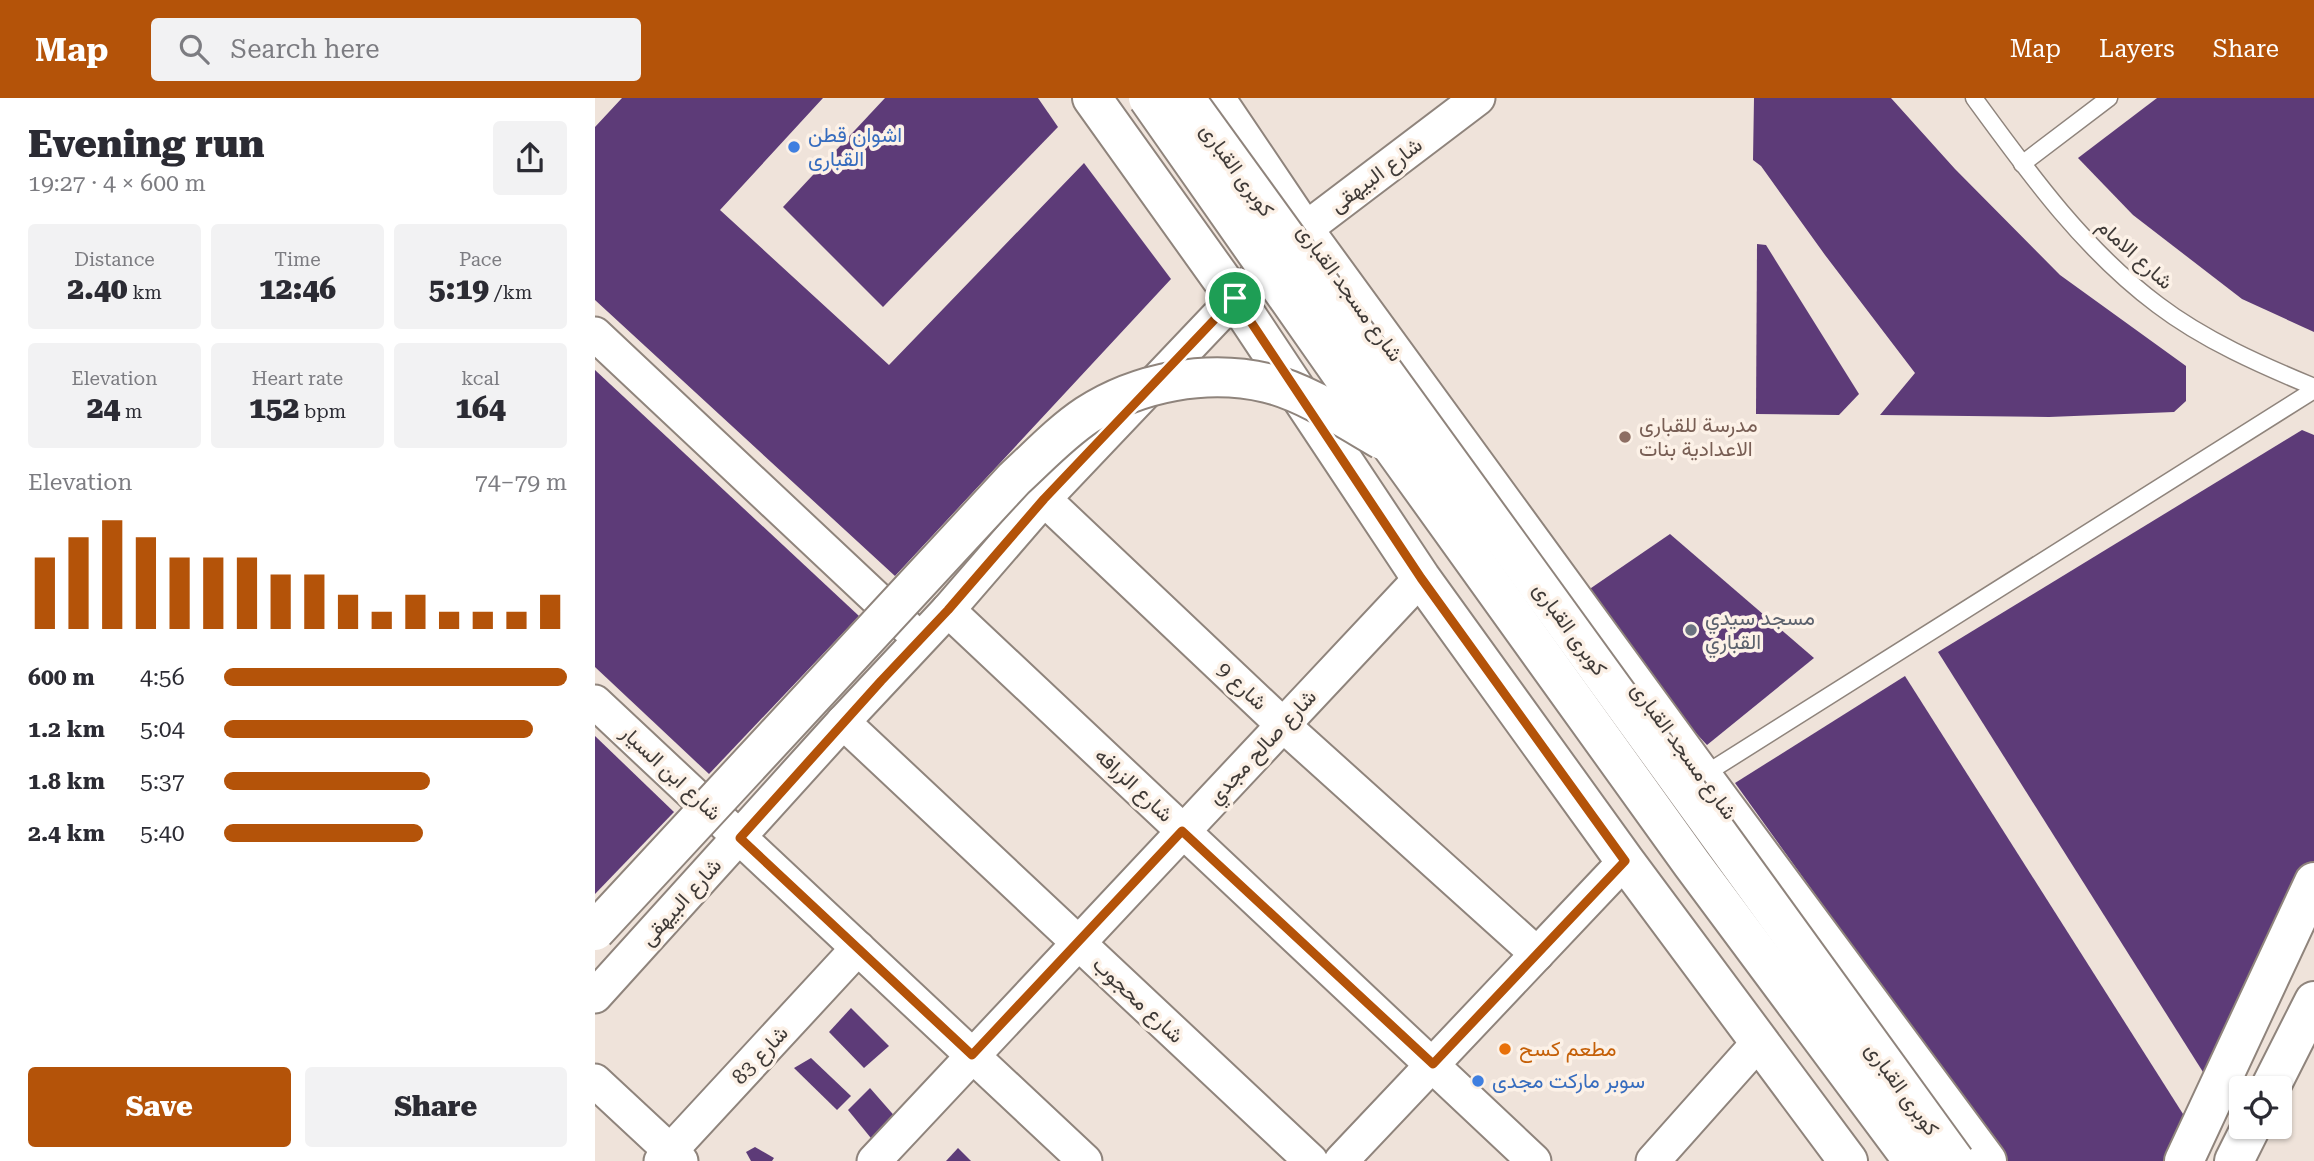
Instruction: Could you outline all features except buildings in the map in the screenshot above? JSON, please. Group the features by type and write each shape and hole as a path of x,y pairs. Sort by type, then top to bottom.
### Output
{"main road":[{"path":"1092,98 1235,298 1421,578 1625,861 1848,1161"},
{"name":"كوبرى القبارى","path":"1148,98 1391,445 1692,864 1913,1161"},
{"name":"كوبرى القبارى","path":"1185,98 1955,1161"},
{"name":"شارع مسجد القبارى","path":"1215,98 1304,230 1987,1161"},
{"path":"595,932 1014,479 1087,416 1129,394 1174,381 1221,377 1268,383 1328,409 1391,445"},
{"path":"2184,1161 2314,882"},
{"path":"2276,1076 2314,1001"},
{"path":"2234,1161 2245,1139"}],"street":[{"name":"شارع البيهقى","path":"595,996 948,610 1044,499 1235,298 1304,230 1478,98"},
{"path":"595,334 919,639"},
{"name":"شارع 9","path":"1044,499 1283,725 1537,954"},
{"name":"شارع صالح مجدي","path":"874,1161 1421,578"},
{"name":"شارع الزرافه","path":"948,610 1534,1161"},
{"name":"شارع ابن السيار","path":"595,702 1085,1161"},
{"name":"شارع محجوب","path":"843,722 1311,1161"},
{"path":"1341,1161 1625,861"},
{"name":"شارع 83","path":"671,1158 858,948"},
{"path":"1653,1161 1759,1042"},
{"path":"595,1081 671,1158"}],"lane":[{"name":"شارع الامام","path":"1973,98 2022,163 2101,256 2159,306 2219,343 2314,388"},
{"path":"2022,163 2109,98"},
{"path":"1702,776 2314,388"}],"place":[{"name":"اشوان قطن القبارى","path":"794,147"},
{"name":"مدرسة للقبارى الاعدادية بنات","path":"1625,437"},
{"name":"مسجد سيدي القباري","path":"1691,630"},
{"name":"مطعم كسح","path":"1505,1049"},
{"name":"سوبر ماركت مجدى","path":"1478,1081"}],"route":[{"path":"1235,298 1421,578 1625,861 1433,1064 1182,831 972,1055 740,838 948,610 1044,499 1235,298"}]}
